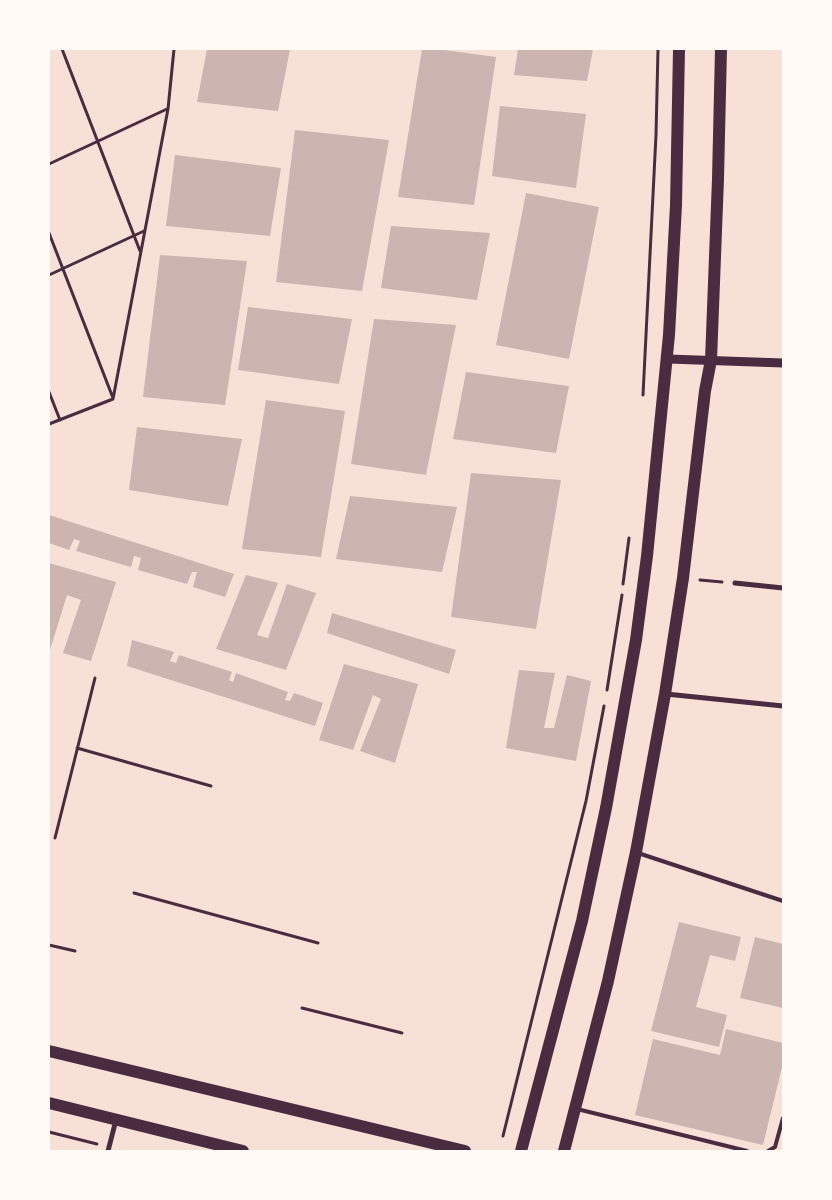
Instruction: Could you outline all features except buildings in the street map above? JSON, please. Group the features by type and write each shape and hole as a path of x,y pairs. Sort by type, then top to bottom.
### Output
{"main road":[{"path":"521,1151 582,921 606,808 622,725 647,556 663,386 668,359 676,205 679,49"},
{"path":"564,1151 608,981 636,852 665,694 683,578 711,360 721,49"},
{"path":"49,1052 465,1151"},
{"path":"49,1103 243,1151"}],"street":[{"path":"668,359 783,363"},
{"path":"735,583 783,588"},
{"path":"665,694 783,706"},
{"path":"108,1149 116,1119"}],"lane":[{"path":"636,852 783,901"},
{"path":"576,1109 747,1151"},
{"path":"768,1151 775,1148 783,1118"}],"path":[{"path":"62,49 141,253"},
{"path":"113,399 168,109 174,49"},
{"path":"642,402 656,135 658,49"},
{"path":"49,164 168,109"},
{"path":"49,275 145,231"},
{"path":"49,233 113,399"},
{"path":"49,392 60,420"},
{"path":"49,424 113,399"},
{"path":"503,1136 586,801 606,698 629,536"},
{"path":"683,578 735,583"},
{"path":"55,838 95,678"},
{"path":"77,748 211,786"},
{"path":"134,893 318,942"},
{"path":"49,945 75,951"},
{"path":"302,1008 402,1033"},
{"path":"49,1132 108,1149"}]}
